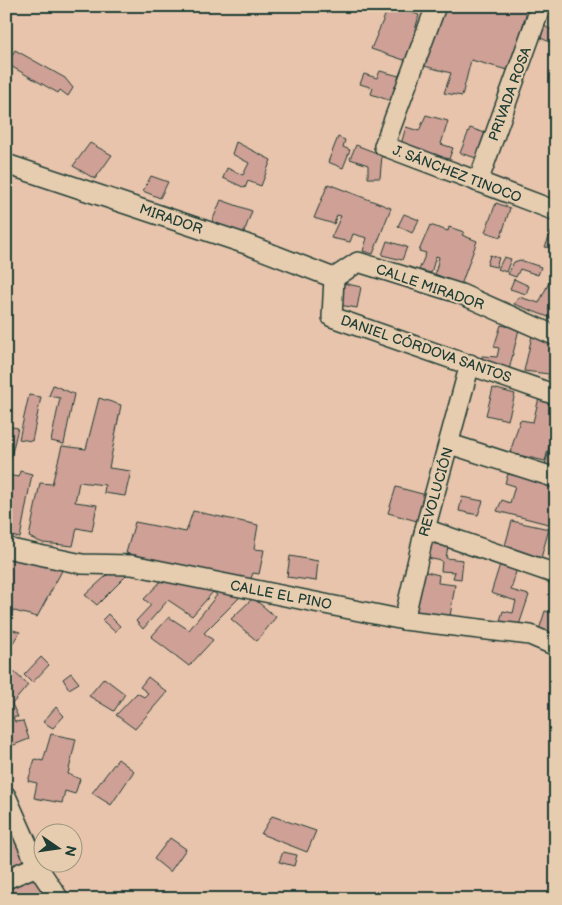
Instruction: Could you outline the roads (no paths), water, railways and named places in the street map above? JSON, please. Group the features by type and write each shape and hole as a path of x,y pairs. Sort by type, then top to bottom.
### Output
{"street":[{"name":"J. SÁNCHEZ TINOCO","path":"436,6 384,146 556,211"},
{"name":"PRIVADA ROSA","path":"478,182 541,6"},
{"name":"MIRADOR","path":"6,164 246,244 334,278"},
{"name":"CALLE MIRADOR","path":"334,278 358,262 461,294 556,336"},
{"name":"DANIEL CÓRDOVA SANTOS","path":"334,278 332,317 554,393"},
{"name":"REVOLUCIÓN","path":"404,620 425,529 450,444 470,364"},
{"path":"450,444 556,478"},
{"path":"425,529 556,574"},
{"name":"CALLE EL PINO","path":"6,546 11,549 82,564 132,565 404,620 530,635 556,646"},
{"path":"6,796 32,855"},
{"path":"6,879 32,868"},
{"path":"41,872 59,899"}]}
